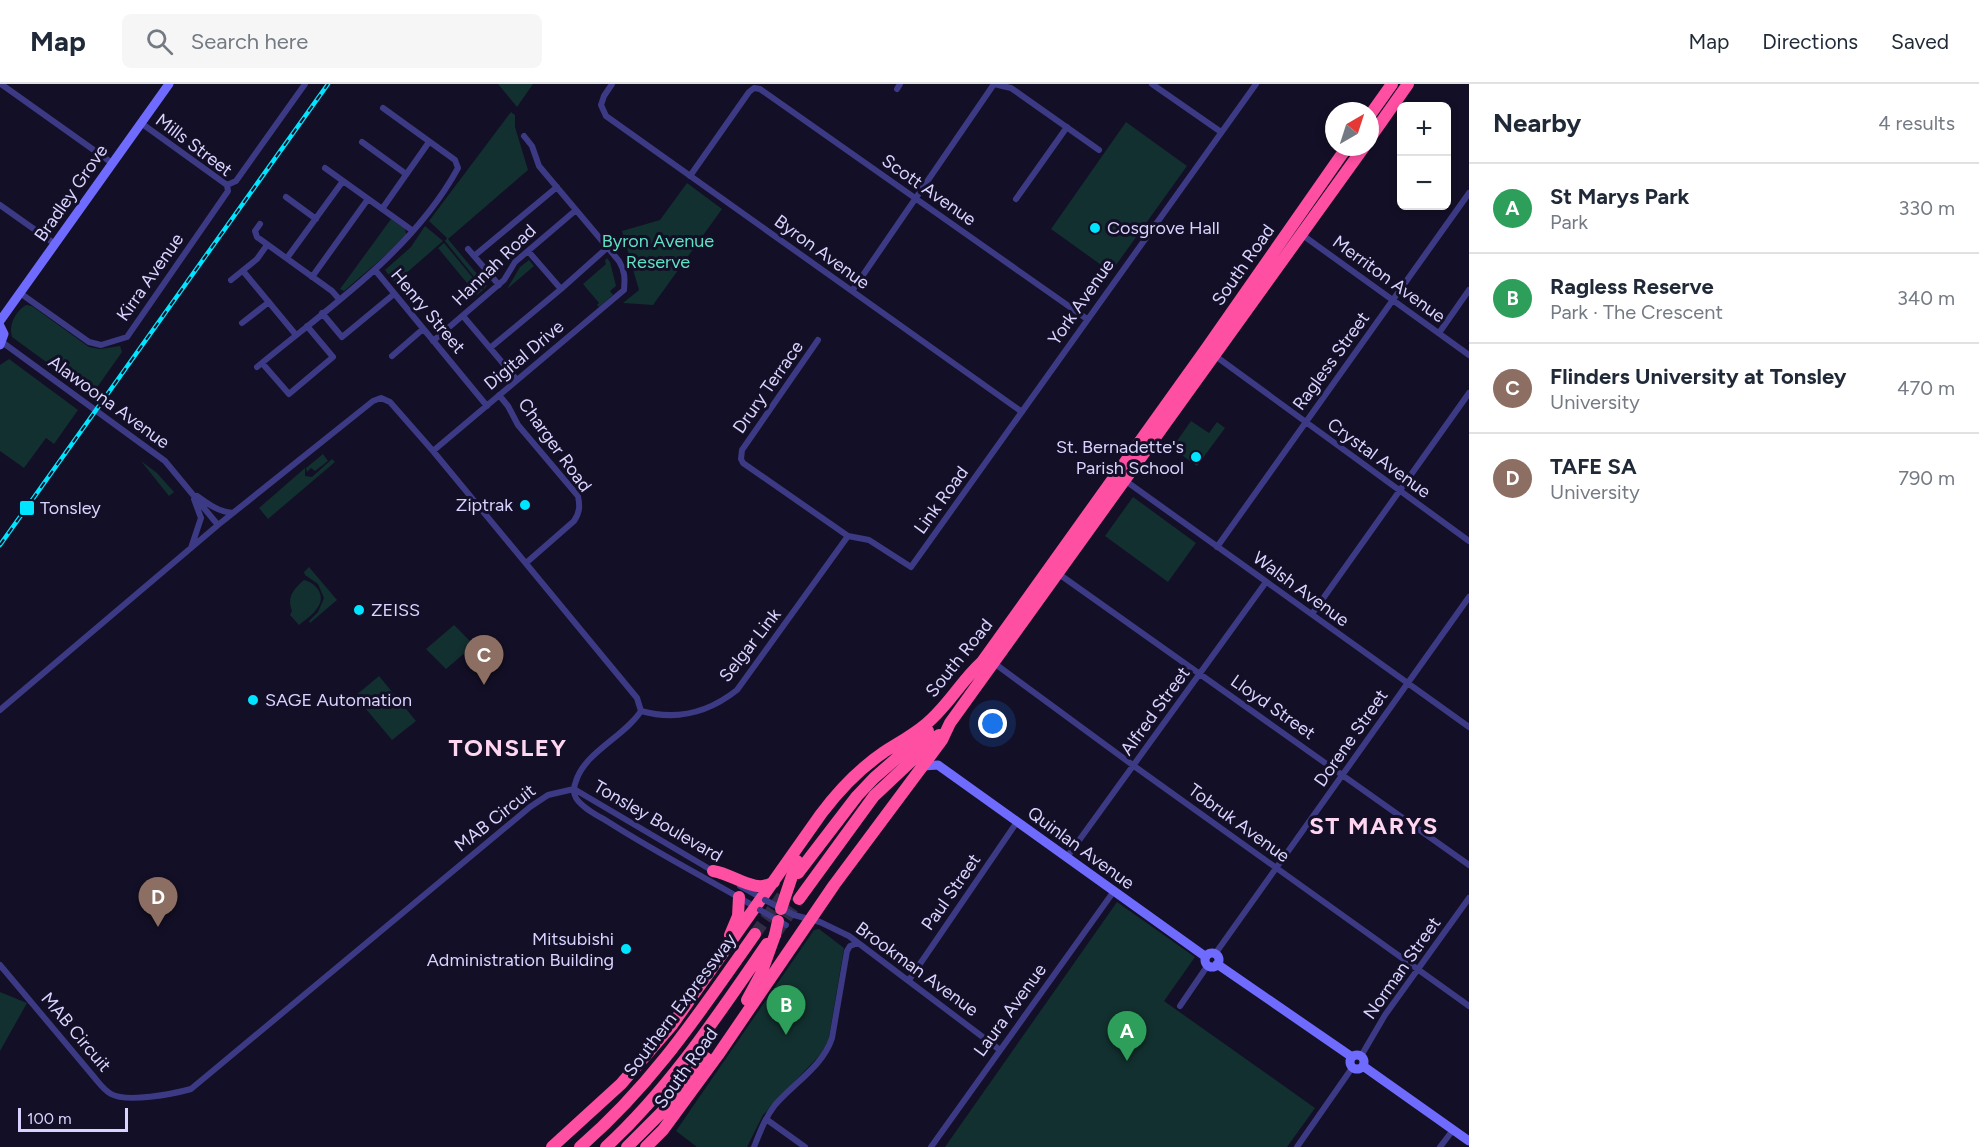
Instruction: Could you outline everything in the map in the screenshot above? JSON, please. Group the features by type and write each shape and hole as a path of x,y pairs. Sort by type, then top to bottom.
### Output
{"highway":[{"path":"1379,102 1392,84"},
{"path":"1379,125 1408,84"},
{"name":"South Road","path":"651,1147 718,1055 869,836 898,802 935,750 988,662 1210,352 1291,227 1341,156"},
{"name":"South Road","path":"1210,352 1302,235 1358,156"},
{"path":"798,867 857,795 936,723 988,662"},
{"name":"South Road","path":"552,1147 621,1084 672,1025 761,904 815,822 849,780 873,760 925,725 968,675 988,662"},
{"path":"799,899 874,795 950,723"},
{"path":"627,1147 665,1109 712,1052 753,991 815,822"},
{"path":"713,871 726,873 745,883 758,886 768,886 774,882"},
{"path":"728,948 729,937 740,910 739,897"},
{"name":"Southern Expressway","path":"579,1147 628,1101 670,1054 755,934"},
{"name":"Southern Expressway","path":"606,1147 671,1078 767,944"},
{"path":"560,1147 613,1096 621,1084"},
{"name":"South Road","path":"646,1147 663,1130"}],"street":[{"path":"2,84 112,163"},
{"name":"Bradley Grove","path":"0,321 168,84"},
{"name":"Kirra Avenue","path":"20,293 89,342 101,345 127,337 228,188 236,181 305,84"},
{"name":"Byron Avenue","path":"612,84 601,105 606,116 1022,412"},
{"path":"852,291 994,84 1011,88 1099,150"},
{"path":"1152,84 1221,132"},
{"name":"York Avenue","path":"995,451 1256,84"},
{"name":"Scott Avenue","path":"690,176 749,92 754,88 760,89 1087,319"},
{"path":"375,270 413,231 458,168 455,160 383,108"},
{"name":"Mills Street","path":"141,123 228,188"},
{"path":"1016,199 1067,128"},
{"path":"490,348 608,247 540,166 532,146 524,136"},
{"path":"362,142 406,174"},
{"path":"382,209 429,142"},
{"path":"325,168 413,231"},
{"path":"287,258 343,181"},
{"path":"474,256 557,187"},
{"name":"Ragless Street","path":"1217,547 1469,194"},
{"path":"286,197 316,219"},
{"path":"312,277 368,200"},
{"path":"0,205 55,244"},
{"name":"Hannah Road","path":"433,341 499,285 515,262 576,210"},
{"path":"260,224 255,231 257,237 332,291 339,299"},
{"name":"Merriton Avenue","path":"1291,227 1469,355"},
{"path":"231,280 257,259 267,244"},
{"name":"Digital Drive","path":"433,451 624,290 623,268 608,247"},
{"path":"468,249 499,285"},
{"path":"528,251 561,289"},
{"name":"Henry Street","path":"307,326 333,357 289,394 260,365 322,313 375,270 487,406"},
{"path":"243,271 296,335"},
{"path":"1439,333 1469,290"},
{"path":"322,313 342,337 394,294"},
{"path":"242,323 269,302"},
{"path":"463,316 517,380"},
{"path":"0,326 4,334 1,343"},
{"path":"392,356 423,329"},
{"name":"Drury Terrace","path":"818,340 742,450 741,459 743,463 848,536"},
{"name":"Alawoona Avenue","path":"1,343 165,461 218,525"},
{"name":"Crystal Avenue","path":"1210,352 1469,541"},
{"path":"1312,614 1469,393"},
{"name":"Charger Road","path":"500,395 518,425 578,496 580,506 574,521 526,563"},
{"path":"0,710 218,525 373,401 381,399 390,402 433,451 637,698 641,711 636,719 583,768 574,789"},
{"name":"Link Road","path":"848,536 868,540 911,567 995,451"},
{"name":"Walsh Avenue","path":"1121,478 1469,727"},
{"path":"191,492 201,518 191,548"},
{"name":"Alawoona Avenue","path":"191,492 213,507 233,513"},
{"name":"Selgar Link","path":"641,711 669,716 692,714 713,707 737,690 848,536"},
{"name":"Lloyd Street","path":"1054,571 1469,865"},
{"name":"Alfred Street","path":"1067,857 1266,582"},
{"name":"Dorene Street","path":"1180,1006 1469,597"},
{"name":"Tobruk Avenue","path":"988,662 1469,1006"},
{"path":"923,766 938,765 935,750"},
{"name":"Quinlan Avenue","path":"938,765 1211,960 1358,1060 1469,1141"},
{"name":"Tonsley Boulevard","path":"574,789 713,871 781,918 801,935"},
{"name":"Tonsley Boulevard","path":"574,789 576,798 585,807 739,897 761,904 781,918 794,915 811,919"},
{"name":"MAB Circuit","path":"0,965 111,1094 123,1098 175,1093 191,1089 530,807 548,795 574,789"},
{"name":"Paul Street","path":"909,980 1017,822"},
{"name":"Laura Avenue","path":"931,1147 1114,891"},
{"name":"Norman Street","path":"1358,1060 1385,1015 1469,898"},
{"name":"Brookman Avenue","path":"811,919 840,931 858,943 1000,1050"},
{"path":"754,1147 766,1119 776,1105 828,1051 848,951 850,946 858,943"},
{"path":"1297,1147 1352,1068 1359,1069 1358,1060"},
{"path":"766,1119 805,1147"},
{"path":"1440,1147 1453,1130"}],"green space":[{"path":"498,84 533,84 517,107"},
{"path":"511,112 515,115 515,127 528,170 448,239 487,286 484,289 445,241 447,238 429,221"},
{"path":"1126,122 1187,166 1111,272 1051,229"},
{"name":"Byron Avenue Reserve","path":"687,183 722,209 653,305 623,303 639,290 622,231 660,220"},
{"path":"391,219 405,229 407,237 344,291 340,289"},
{"path":"425,226 443,241 395,283 385,270 411,247"},
{"path":"444,243 483,290 477,295 438,248"},
{"path":"607,258 616,286 610,291 613,295 599,307 597,305 599,303 583,284 606,264"},
{"path":"529,260 534,266 507,289 520,267"},
{"path":"26,305 32,306 89,347 100,349 120,346 122,352 93,393 90,394 12,337 11,328 14,319"},
{"path":"9,359 78,410 54,444 46,438 24,468 0,451 0,365"},
{"path":"1191,421 1209,433 1217,422 1225,428 1197,466 1172,448"},
{"path":"323,454 328,461 315,471 311,468 307,472 306,468"},
{"path":"332,459 335,462 268,519 259,508 305,468 305,476 312,477"},
{"path":"141,461 157,473 174,492 169,496"},
{"path":"1133,497 1196,543 1168,582 1105,536"},
{"path":"309,567 337,600 310,623 309,621 318,612 324,598 318,584 305,575 304,572"},
{"path":"304,580 316,587 321,598 316,610 299,625 290,615 292,611 290,601 295,589"},
{"path":"454,625 474,645 446,669 426,649"},
{"path":"379,676 416,721 392,740 355,696"},
{"path":"1117,902 1195,957 1164,1001 1315,1108 1287,1147 945,1147"},
{"path":"819,929 844,948 828,1043 819,1056 763,1115 747,1147 697,1147 676,1131 814,930"},
{"path":"0,992 27,1003 0,1051"}],"tunnel":[{"path":"755,934 782,896"},
{"path":"776,933 799,899"}],"railway":[{"path":"0,545 328,84"}],"place":[{"name":"Cosgrove Hall","path":"1095,228"},
{"name":"St. Bernadette's Parish School","path":"1196,457"},
{"name":"Ziptrak","path":"525,505"},
{"name":"Tonsley","path":"27,508"},
{"name":"ZEISS","path":"359,610"},
{"name":"Flinders University at Tonsley","path":"484,685"},
{"name":"SAGE Automation","path":"253,700"},
{"name":"TAFE SA","path":"158,927"},
{"name":"Mitsubishi Administration Building","path":"626,949"},
{"name":"Ragless Reserve","path":"786,1035"},
{"name":"St Marys Park","path":"1127,1061"}],"district":[{"name":"TONSLEY","path":"508,747"},
{"name":"ST MARYS","path":"1374,825"}]}
